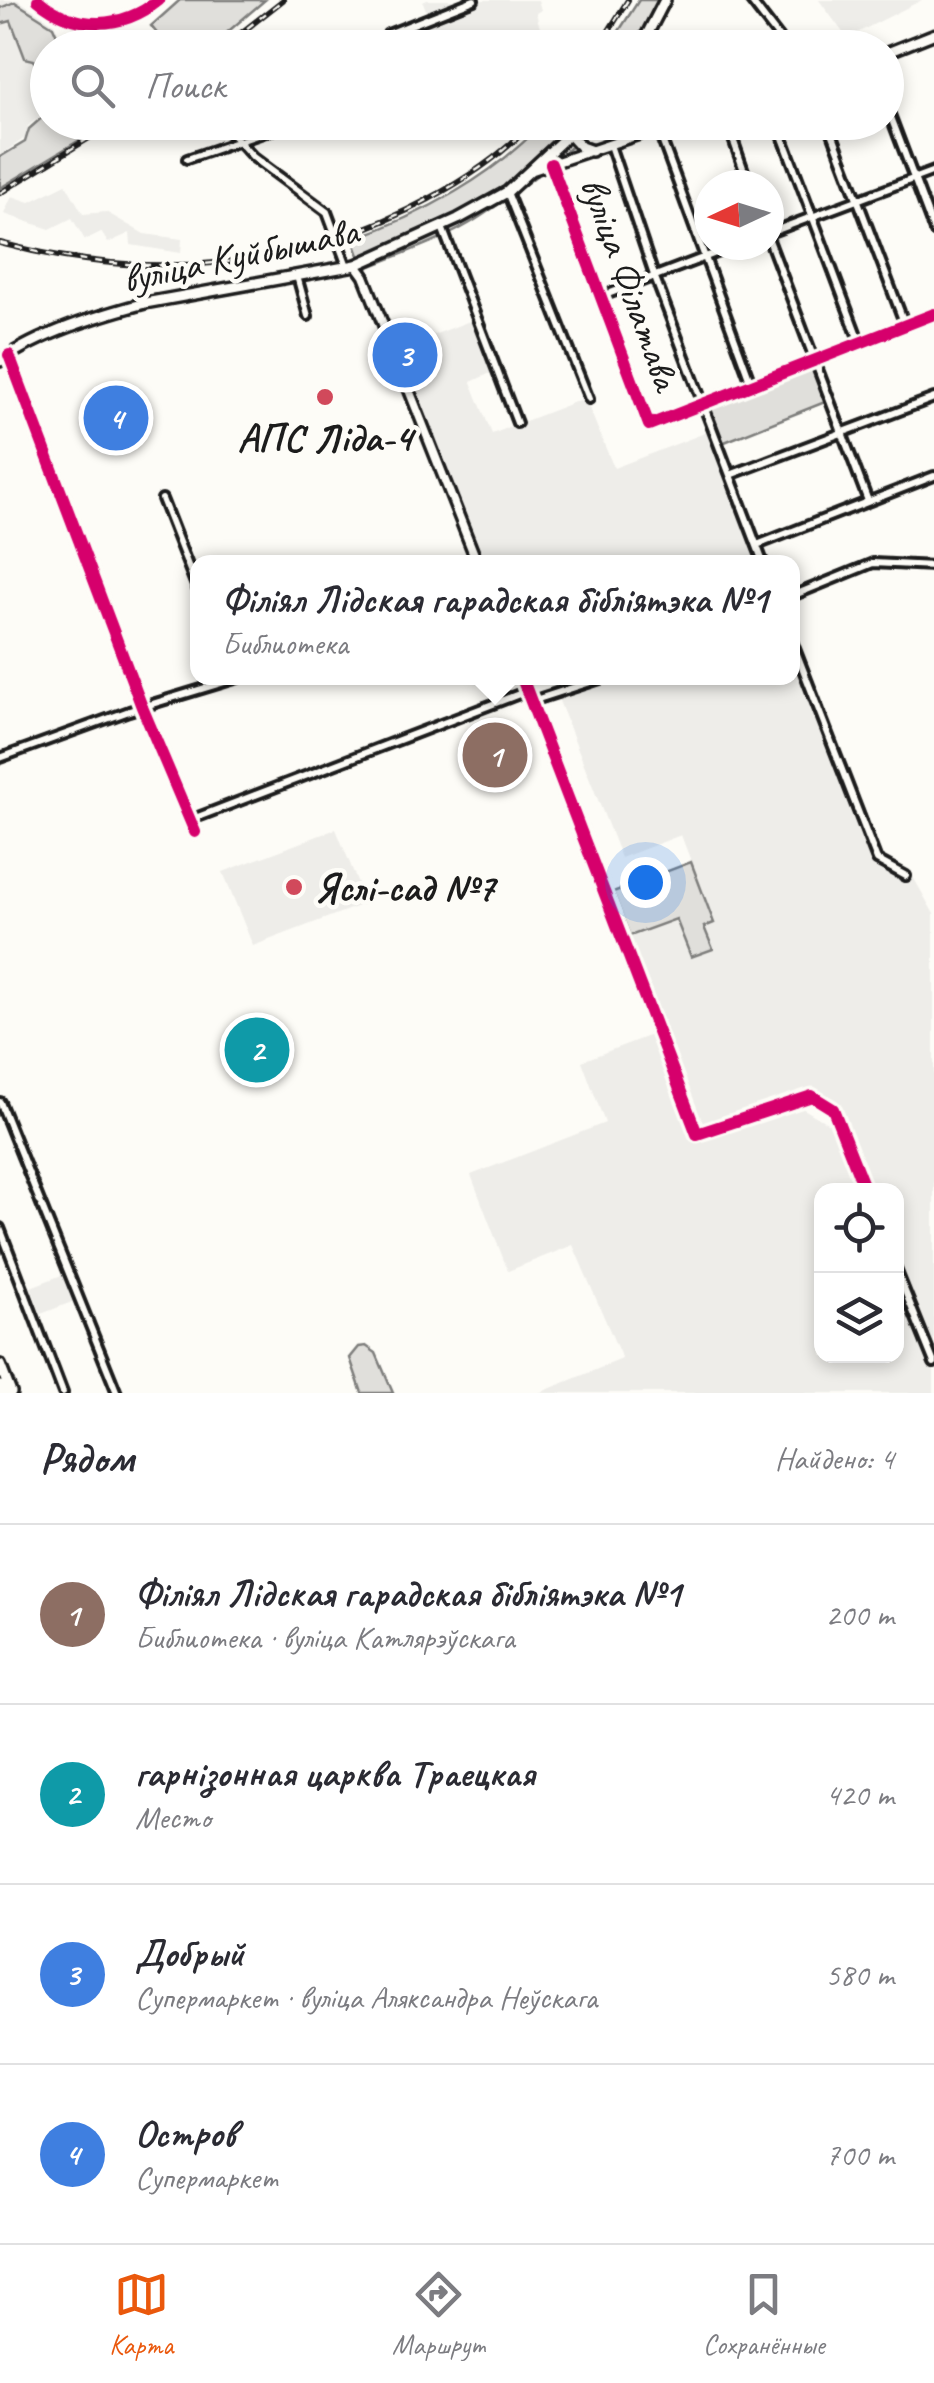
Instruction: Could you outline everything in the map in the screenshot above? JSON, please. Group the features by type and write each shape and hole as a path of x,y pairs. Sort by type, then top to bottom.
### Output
{"main road":[{"path":"38,0 79,22 121,21 160,0"},
{"path":"649,30 665,0"},
{"name":"вуліца Куйбышава","path":"4,358 112,312 145,303 351,266 507,192 565,140"},
{"path":"575,140 592,150"},
{"path":"0,1364 11,1393"},
{"path":"0,1386 3,1393"}],"street":[{"path":"398,30 474,0"},
{"path":"750,0 773,30"},
{"path":"904,46 934,34"},
{"path":"187,160 246,140"},
{"path":"533,170 625,140"},
{"path":"662,140 694,229"},
{"path":"733,140 744,170"},
{"path":"783,140 860,342"},
{"path":"835,140 905,325"},
{"path":"900,140 934,231"},
{"path":"240,142 253,157 326,212 351,266 364,276 474,555"},
{"path":"610,145 654,275 760,555"},
{"name":"вуліца Філатава","path":"551,164 649,425 703,402"},
{"path":"784,230 934,171"},
{"path":"507,192 589,399"},
{"path":"442,226 517,422"},
{"path":"600,297 696,260"},
{"path":"705,260 752,382"},
{"path":"778,260 868,501"},
{"path":"297,275 308,316"},
{"path":"703,402 934,314"},
{"path":"4,358 195,832"},
{"path":"730,475 934,398"},
{"path":"756,545 934,476"},
{"path":"162,499 190,570"},
{"path":"800,593 873,563 934,566"},
{"path":"800,661 878,860 906,876"},
{"path":"0,758 207,685"},
{"path":"526,685 697,1134 812,1096 833,1109 862,1183"},
{"path":"532,702 582,685"},
{"path":"190,820 528,690"},
{"path":"0,1104 117,1393"},
{"path":"0,1228 62,1393"},
{"path":"898,1273 934,1364"}],"shaded area":[{"path":"0,0 18,0 54,23 57,30 30,30 30,124 25,138 0,155"},
{"path":"180,0 265,0 230,30 154,30 151,26"},
{"path":"538,0 540,28 404,30 401,23 427,13 423,2"},
{"path":"639,0 671,0 654,30 620,30"},
{"path":"819,0 922,0 863,30 841,30"},
{"path":"15,2 53,26 55,30 30,30 30,59 25,58 11,21 0,24 0,8"},
{"path":"29,129 30,140 80,140 0,188 0,157 25,142"},
{"path":"577,140 479,218 364,269 353,239 455,192 523,143"},
{"path":"66,184 83,214 106,212 144,234 182,239 181,253 131,245 130,233 108,243 101,232 85,240 72,218 50,229 4,214 12,196 30,202"},
{"path":"475,319 495,371 471,382 492,434 585,398 614,468 710,431 757,555 479,555 397,349"},
{"path":"811,365 825,402 722,443 709,406"},
{"path":"800,647 881,859 912,875 934,914 934,1393 539,1393 622,1359 573,1245 508,1271 471,1175 605,1123 582,1061 667,1029 630,936 676,918 704,927 714,922 681,835 621,858 553,685 800,685","holes":["814,1092 835,1102 862,1171 852,1174 834,1127 802,1108 727,1133 723,1122"]},
{"name":"Яслі-сад №7","path":"336,829 366,903 253,946 223,872"},
{"path":"691,862 714,923 704,927 713,949 691,957 676,919 630,936 613,892"},
{"path":"67,1273 77,1300 41,1314 31,1287"},
{"path":"366,1346 376,1353 393,1393 362,1393 350,1358 359,1347"}],"railway":[{"path":"245,30 283,0"},
{"path":"609,30 628,0"},
{"path":"0,193 86,140"},
{"path":"0,243 110,263 219,263 273,255 326,242 429,199 484,165 515,140"}],"cycle path":[{"path":"38,0 67,17 98,23 130,17 159,0"},
{"path":"551,164 649,425 934,314"},
{"path":"9,355 142,707 195,832"},
{"path":"525,685 697,1134 812,1096 833,1109 862,1183"}],"place":[{"name":"Добрый","path":"405,355"},
{"name":"АПС Ліда-4","path":"325,397"},
{"name":"Остров","path":"116,418"},
{"name":"Філіял Лідская гарадская бібліятэка №1","path":"495,755"},
{"name":"Яслі-сад №7","path":"294,887"},
{"name":"гарнізонная царква Траецкая","path":"257,1050"}]}
